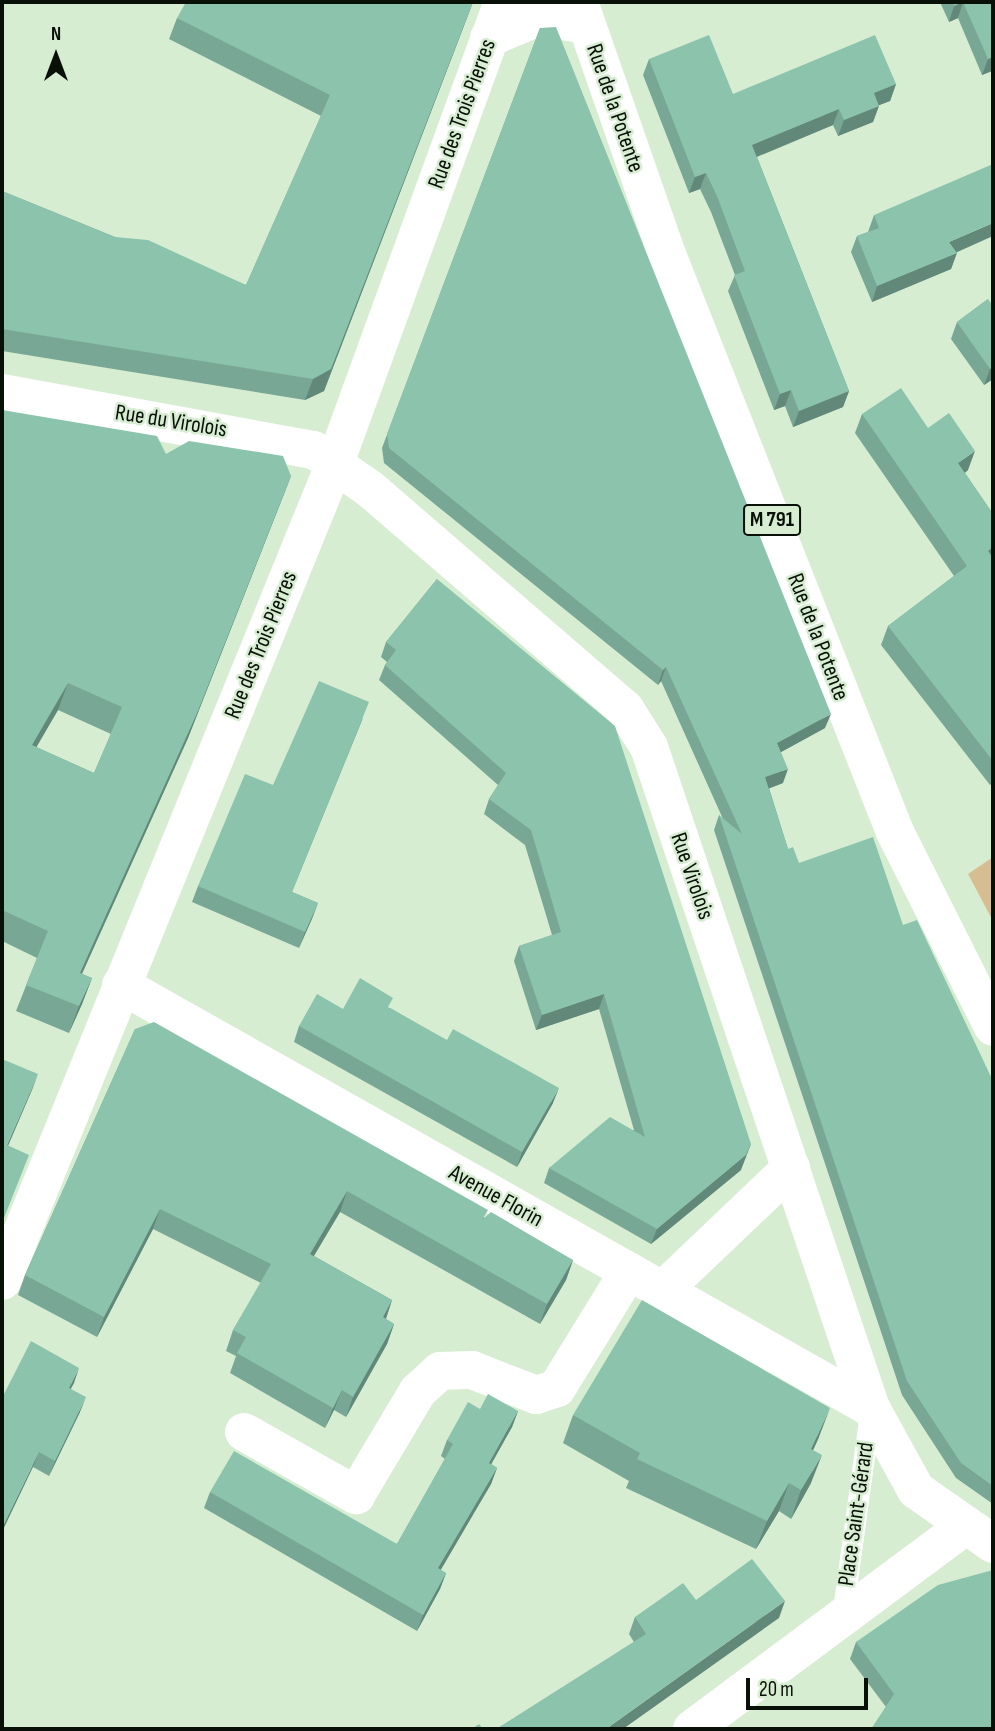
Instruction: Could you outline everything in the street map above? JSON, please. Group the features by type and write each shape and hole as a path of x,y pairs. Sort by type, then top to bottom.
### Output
{"street":[{"name":"Rue des Trois Pierres","path":"2,1281 335,463 503,2"},
{"path":"489,38 539,17 582,13"},
{"name":"Rue de la Potente","path":"582,13 668,257 895,832 993,1027"},
{"name":"Rue du Virolois","path":"2,393 282,439 335,463"},
{"name":"Rue Virolois","path":"335,463 640,728 871,1408"},
{"name":"Avenue Florin","path":"121,985 871,1408"},
{"path":"663,1290 791,1168"},
{"path":"244,1432 356,1495 418,1391 440,1371 472,1370 529,1394 557,1388 629,1270"},
{"name":"Place Saint-Gérard","path":"841,1622 978,1536 916,1490 871,1408"},
{"path":"692,1729 841,1622"}],"lane":[{"name":"Place Saint-Gérard","path":"841,1622 871,1408"}],"shaded area":[{"path":"993,857 993,921 968,874"}],"building":[{"path":"186,2 473,2 331,369 313,379 2,329 2,191 115,237 148,240 246,285 330,95 177,18"},
{"path":"963,2 993,2 993,57 988,59"},
{"path":"556,27 831,714 777,743 788,769 765,777 788,849 793,847 799,863 873,837 903,925 917,920 993,1081 993,1486 961,1463 907,1381 719,815 742,834 666,667 663,670 389,448 387,434 540,28"},
{"path":"709,35 733,94 875,35 896,84 874,93 879,106 844,120 839,109 752,145 849,391 799,411 791,390 780,394 734,275 745,271 717,196 706,173 695,177 649,59"},
{"path":"993,164 993,223 949,242 957,253 877,286 857,236 879,228 874,215"},
{"path":"988,299 993,306 993,367 990,369 957,322"},
{"path":"901,388 928,428 949,413 975,451 958,463 993,514 993,547 988,551 993,558 993,761 888,626 967,566 862,414"},
{"path":"2,410 157,436 166,454 189,441 283,456 291,476 198,711 80,973 92,978 79,1006 26,985 48,931 2,910","holes":["68,683 122,707 94,773 32,745"]},
{"path":"437,579 615,726 751,1144 746,1155 657,1229 549,1168 610,1117 645,1137 604,994 542,1015 519,946 561,932 531,830 489,799 506,773 385,665 396,650 386,642"},
{"path":"319,681 369,702 292,892 318,903 305,932 198,886 245,774 273,785"},
{"path":"360,978 393,998 388,1007 447,1040 453,1029 559,1088 522,1152 299,1026 317,994 343,1009"},
{"path":"154,1022 488,1210 482,1220 491,1212 573,1260 547,1304 347,1191 310,1254 392,1300 383,1317 394,1324 353,1397 342,1390 333,1408 237,1353 246,1337 233,1330 271,1264 160,1209 104,1317 25,1275 135,1029"},
{"path":"2,1059 38,1074 7,1145 29,1155 2,1223"},
{"path":"642,1300 830,1408 811,1449 822,1455 801,1490 789,1483 767,1521 637,1459 640,1453 573,1415"},
{"path":"31,1341 79,1368 69,1388 86,1397 55,1461 39,1452 2,1528 2,1398"},
{"path":"488,1394 518,1411 489,1463 497,1468 438,1568 446,1573 423,1615 210,1492 234,1451 397,1544 453,1444 447,1440 468,1402 480,1409"},
{"path":"752,1559 785,1601 606,1729 496,1729 646,1634 635,1617 683,1583 696,1600"},
{"path":"993,1570 993,1729 871,1729 894,1694 856,1642 938,1585"}]}
